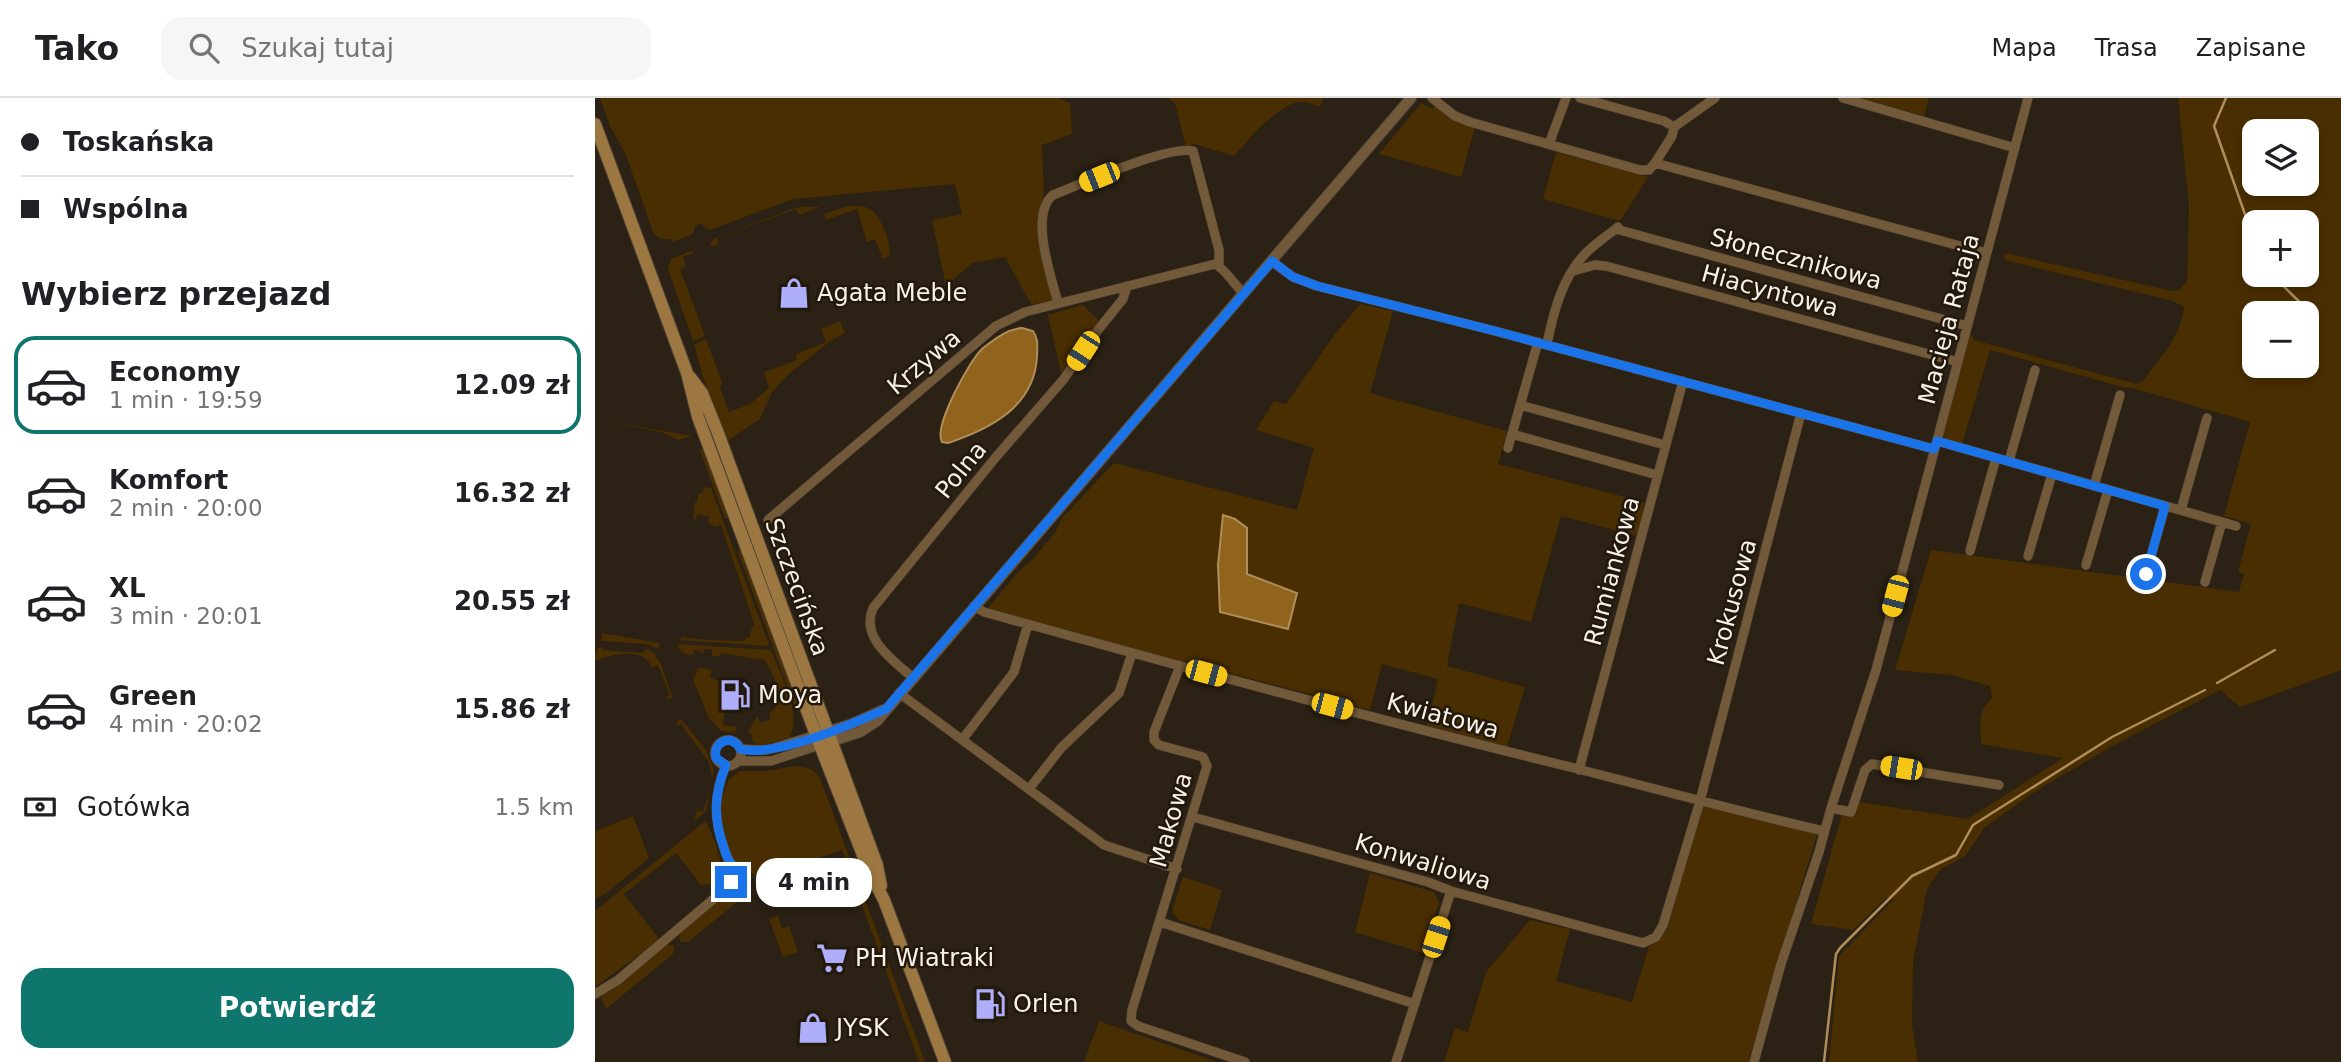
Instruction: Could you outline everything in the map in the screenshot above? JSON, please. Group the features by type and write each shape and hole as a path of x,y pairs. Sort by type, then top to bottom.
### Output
{"main road":[{"name":"Szczecińska","path":"595,124 687,373 702,393 711,412 870,873 884,900 945,1062"}],"street":[{"path":"738,761 740,749 737,744 730,740 719,744 716,758 726,765 738,761 771,761 886,709 1411,98"},
{"path":"1432,98 1462,120 1640,170 1649,170 1655,163 1672,136 1674,127 1715,98"},
{"path":"1549,144 1566,98"},
{"path":"1580,98 1664,121 1674,127"},
{"path":"1843,98 2015,148"},
{"name":"Macieja Rataja","path":"1754,1062 1781,964 1876,670 2028,98"},
{"path":"1058,303 1044,249 1042,211 1047,200 1053,195 1122,167 1176,152 1193,151 1219,250 1219,265 1243,293"},
{"path":"1655,163 1986,253"},
{"name":"Słonecznikowa","path":"1573,271 1585,253 1618,227 1967,326"},
{"path":"1272,261 1293,277 1317,286 1801,413 2009,461 2236,526"},
{"name":"Krzywa","path":"768,520 996,326 1017,315 1058,303 1212,264 1219,265"},
{"name":"Hiacyntowa","path":"1573,271 1595,265 1606,266 1958,362"},
{"path":"1508,448 1542,343 1573,271"},
{"name":"Polna","path":"913,678 880,648 869,624 873,608 996,457 1063,380 1123,299 1127,286"},
{"path":"2009,461 2035,370"},
{"name":"Rumiankowa","path":"1579,770 1683,381"},
{"path":"2094,486 2120,395"},
{"path":"1520,405 1665,445"},
{"name":"Krokusowa","path":"1643,943 1656,937 1663,925 1700,801 1801,413"},
{"path":"2181,510 2207,418"},
{"path":"1512,434 1657,475"},
{"path":"1970,551 1996,458"},
{"path":"2028,556 2052,474"},
{"path":"2086,565 2108,489"},
{"path":"2146,574 2165,506"},
{"path":"2205,582 2222,522"},
{"name":"Kwiatowa","path":"974,606 984,612 1180,667 1824,831"},
{"path":"962,740 1014,672 1028,624"},
{"path":"1030,789 1061,748 1119,693 1132,653"},
{"name":"Makowa","path":"1180,667 1153,740 1159,745 1206,759 1207,766 1132,1010 1132,1021 1138,1026 1245,1062"},
{"path":"899,693 1104,845 1177,869"},
{"path":"740,749 767,750 824,738"},
{"path":"1831,808 1851,812 1865,770 1872,764 1999,785"},
{"path":"595,994 618,980 715,898 739,871 728,859 715,810 718,788 726,765"},
{"name":"Konwaliowa","path":"1193,817 1643,943"},
{"path":"1397,1062 1451,891"},
{"path":"1160,922 1415,1004"}],"shaded area":[{"path":"600,98 1059,98 1070,103 1072,134 1042,145 1044,195 1039,210 1041,250 1053,301 1031,304 1005,257 972,263 946,286 932,220 962,214 955,184 793,199 710,230 702,223 695,226 693,234 672,242 671,239 660,239 653,232 626,155 610,126"},
{"path":"1168,98 1323,98 1320,107 1304,102 1286,107 1266,122 1234,156 1194,144 1186,147 1175,103"},
{"path":"1861,98 1929,98 1924,116"},
{"path":"2178,98 2341,98 2341,670 2240,707 2220,690 2116,744 2039,789 1985,827 1965,856 1940,870 1927,889 1913,962 1912,1025 1918,1062 1829,1062 1839,956 1894,899 1886,898 1853,930 1811,924 1842,814 1855,817 1859,802 1968,819 2063,758 1981,744 1981,719 1987,703 1992,698 1990,686 1952,675 1895,670 1931,550 2239,592 2244,574 2238,572 2251,524 2224,516 2250,422 1990,350 1962,444 1947,440 1943,435 1969,331 1974,340 2137,384 2142,382 2174,338 2184,307 2173,301 2004,260 2005,253 2172,291 2179,290 2187,281 2189,206"},
{"path":"1421,103 1432,109 1435,105 1458,122 1475,127 1461,177 1379,154"},
{"path":"1556,152 1648,177 1620,221 1543,199"},
{"path":"848,206 865,207 874,213 888,238 889,256 883,259 875,239 867,242 857,209 826,220 824,214"},
{"path":"800,207 820,207 799,215 796,209 717,238 719,244 710,244 713,239"},
{"path":"695,252 683,257 686,266 680,269 705,336 693,341 668,269 671,259"},
{"path":"1360,304 1393,311 1370,393 1507,431 1498,464 1644,502 1638,536 1561,516 1531,622 1459,603 1447,666 1525,687 1507,747 1427,726 1438,679 1382,664 1370,710 1176,661 988,608 1018,572 1034,558 1056,531 1062,518 1114,463 1297,510 1314,448 1256,430 1274,401 1286,404 1335,334"},
{"path":"1083,305 1100,322 1061,373 1048,315"},
{"path":"840,321 845,333 829,342 789,374 772,392 760,419 726,442 694,344 706,339 722,382 720,387 729,412 750,404 769,388 764,372 797,360 796,354 826,342 821,329"},
{"path":"1022,328 1033,331 1037,344 1034,374 1028,390 1007,414 994,423 948,443 942,442 943,423 948,409 977,355 1001,335"},
{"path":"595,419 692,436 679,440 661,432"},
{"path":"699,448 707,452 730,519 725,518"},
{"path":"704,487 711,488 768,646 677,640 684,637 743,641 750,636 752,627 755,626 721,525 715,527 708,522 709,516 697,514 696,520 693,518 695,502 699,493 703,493"},
{"path":"1223,515 1235,519 1247,528 1247,574 1297,593 1288,629 1220,612 1218,565"},
{"path":"741,549 760,591 769,628 799,708 795,707 738,552"},
{"path":"602,633 659,643 659,649 646,644 601,641"},
{"path":"677,644 771,650 792,705 793,727 790,737 761,746 753,742 751,733 748,732 756,718 758,717 760,723 771,719 769,713 778,702 775,680 764,660 721,653 720,656 712,656 712,649 704,649 704,653 694,650 693,655 681,651"},
{"path":"600,646 603,650 642,653 647,649 656,654 673,698 666,697 670,695 658,665 652,667 648,660 634,654 610,656 595,661 595,654"},
{"path":"696,669 712,670 710,677 727,685 723,725 737,727 735,733 721,731 709,718 693,680"},
{"path":"681,719 706,750 714,769 712,780 708,761 681,724 677,726"},
{"path":"795,766 809,769 820,778 925,1062 919,1062 842,850 762,877 735,861 730,853 720,823 719,806 729,779 740,771 765,771"},
{"path":"711,786 706,811 694,821 697,810 703,812"},
{"path":"1702,805 1817,834 1748,1062 1444,1062 1455,1028 1468,1032 1486,972 1530,920 1570,929 1556,981 1632,1002 1649,946 1659,941 1667,930"},
{"path":"633,816 649,858 608,892 595,899 595,831"},
{"path":"705,821 717,848 721,878 725,881 715,893 709,884 701,885 676,853 624,894 660,940 595,987 595,911"},
{"path":"1370,873 1434,892 1439,902 1423,953 1355,932"},
{"path":"1183,877 1222,890 1210,930 1178,920 1172,911"},
{"path":"733,886 746,895 688,942 682,942 679,939 680,932"},
{"path":"778,916 782,928 789,926 798,952 783,957 769,919"},
{"path":"665,944 674,946 673,954 605,1007 601,997"},
{"path":"1099,1021 1217,1062 1084,1062"}],"waterway":[{"path":"2226,98 2214,126 2243,210"},
{"path":"2284,287 2299,301"},
{"path":"2217,683 2275,650"},
{"path":"1824,1062 1836,954 1912,876 1956,855 1973,825 2112,737 2205,690"}],"place":[{"name":"Agata Meble","path":"794,293"},
{"name":"Moya","path":"735,695"},
{"name":"PH Wiatraki","path":"832,958"},
{"name":"Orlen","path":"990,1004"},
{"name":"JYSK","path":"813,1028"}],"route":[{"path":"731,882 739,871 728,859 716,824 715,801 726,765 716,758 717,746 730,740 740,749 747,751 767,750 852,724 886,709 1272,261 1293,277 1317,286 1934,449 1937,441 2165,506 2146,574"}]}
